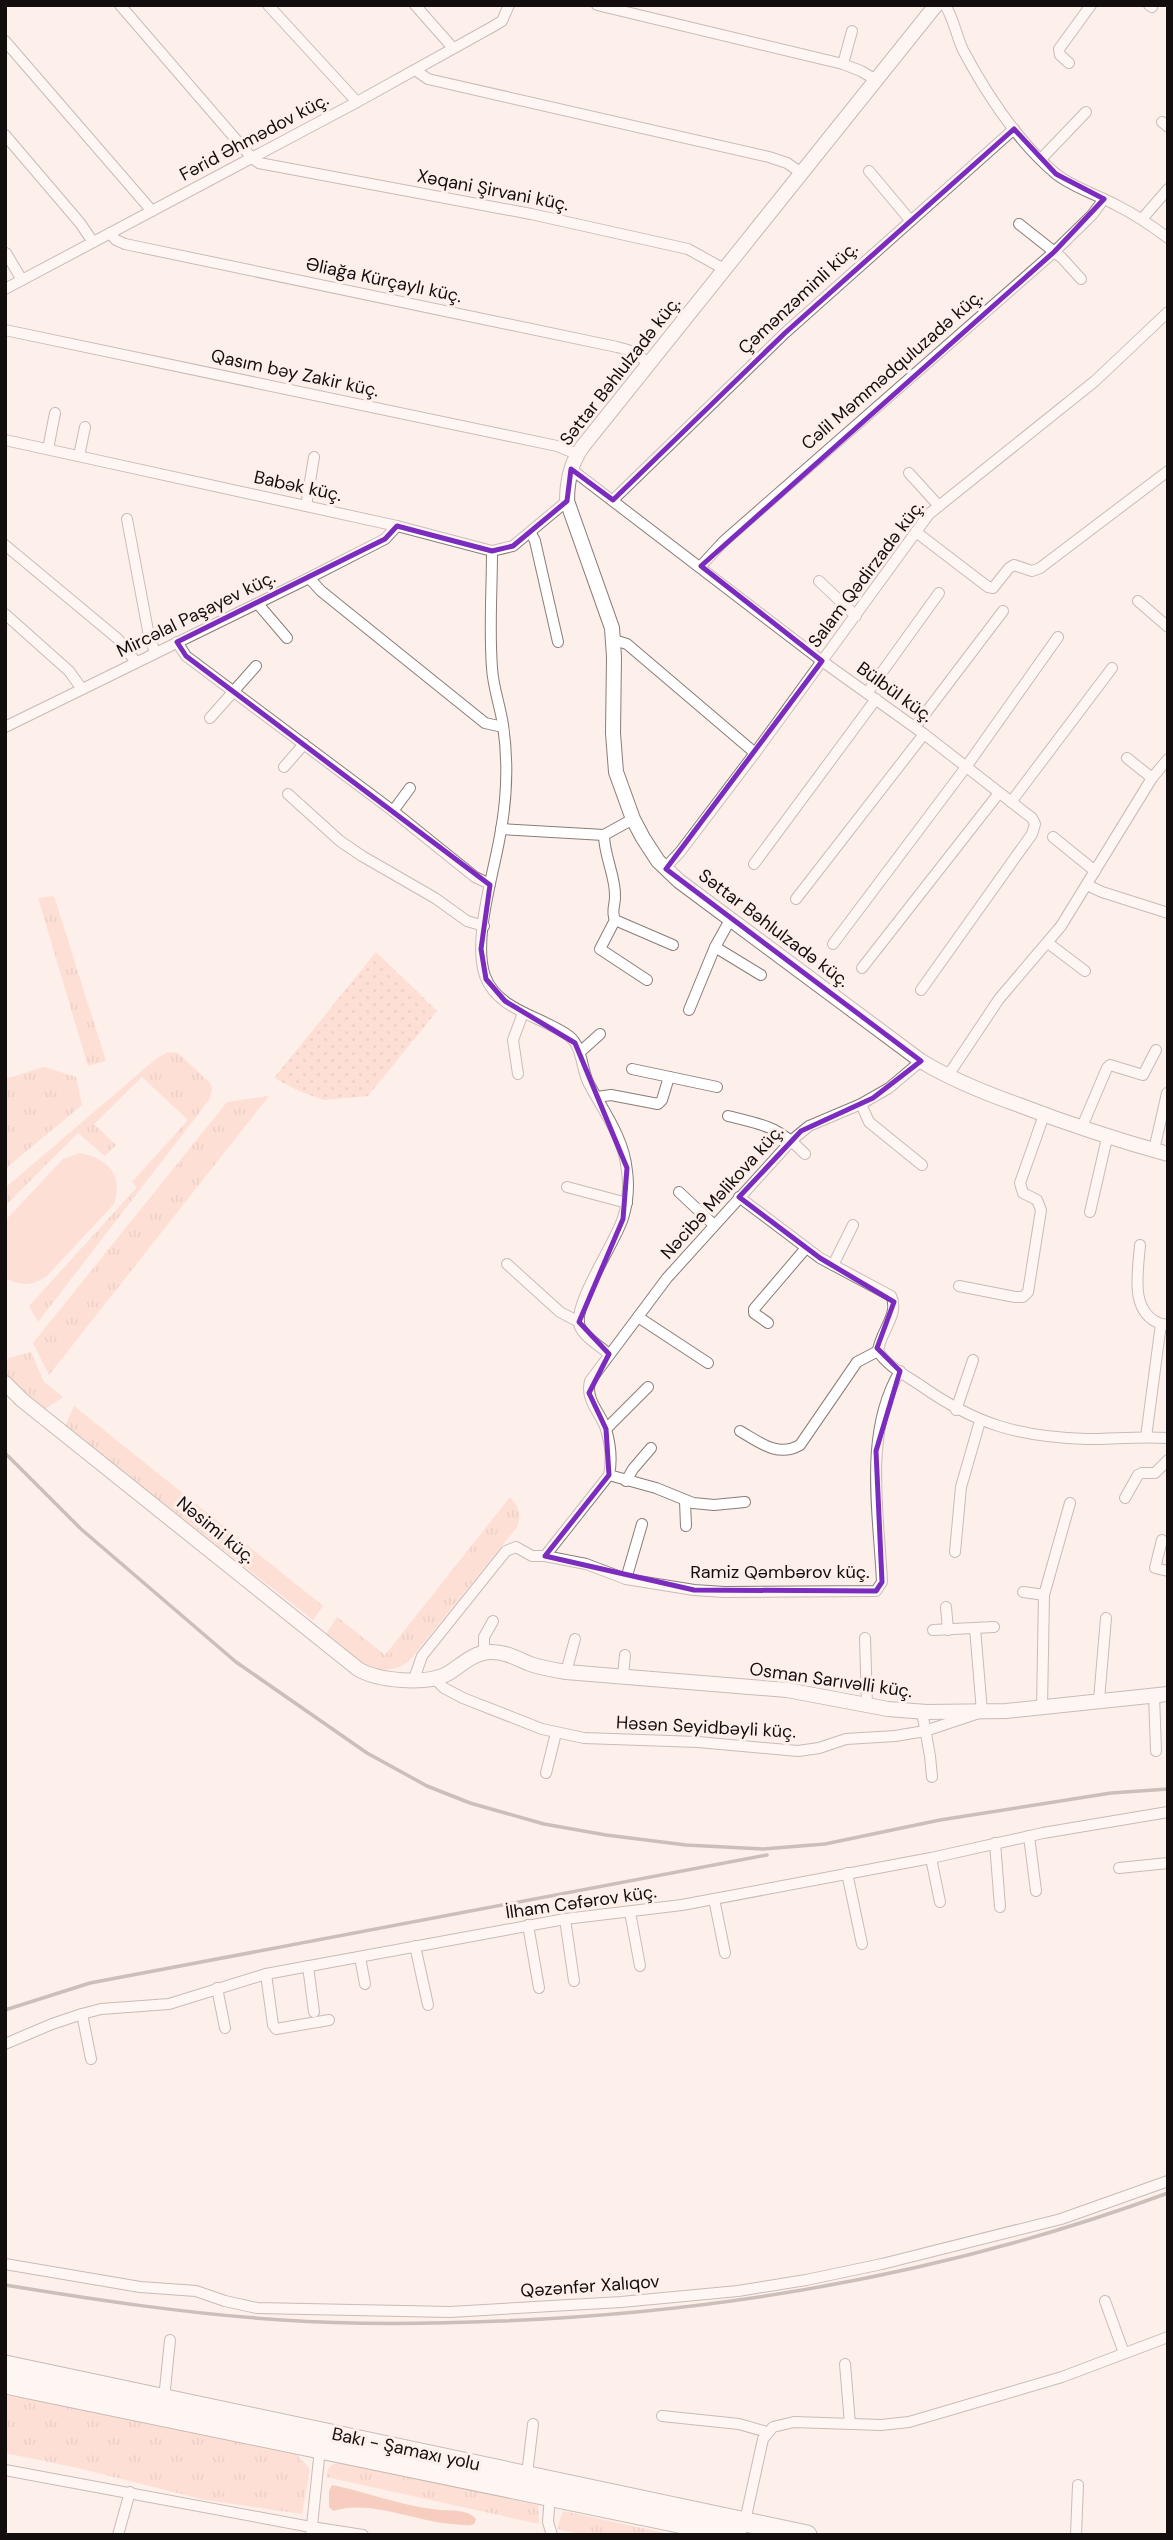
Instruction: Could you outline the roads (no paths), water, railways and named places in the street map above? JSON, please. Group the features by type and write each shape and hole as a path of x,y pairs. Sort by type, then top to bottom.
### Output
{"highway":[{"name":"Bakı - Şamaxı yolu","path":"5,2365 527,2474 741,2528"},
{"name":"Bakı - Şamaxı yolu","path":"5,2384 550,2495 741,2528 807,2535"}],"street":[{"path":"120,5 252,158"},
{"path":"268,5 357,103"},
{"path":"415,5 453,48"},
{"name":"Fərid Əhmədov küç.","path":"5,289 357,103 502,20 509,5"},
{"path":"597,5 843,64 876,80"},
{"name":"Səttar Bəhlulzadə küç.","path":"936,5 800,172 578,454 571,469 567,501 606,608 614,640 614,756 622,791 633,819 665,868 730,920 921,1061 947,1077 1044,1115 1107,1138 1161,1152"},
{"path":"945,5 967,56 1014,129 1041,159 1064,180 1142,219 1168,238"},
{"path":"1069,63 1060,55 1059,49 1091,5"},
{"path":"843,64 852,31"},
{"path":"5,41 152,211"},
{"path":"415,70 428,79 769,157 787,163 800,172"},
{"path":"1041,159 1086,112"},
{"name":"Çəmənzəminli küç.","path":"613,500 785,333 1014,129"},
{"path":"5,135 93,242"},
{"name":"Xəqani Şirvani küç.","path":"252,158 267,166 530,214 688,249 724,269"},
{"path":"869,171 910,220"},
{"path":"1142,219 1168,189"},
{"name":"Cəlil Məmmədquluzadə küç.","path":"701,566 734,532 1054,252 1092,215 1104,199"},
{"path":"1019,224 1054,252 1081,279"},
{"name":"Əliağa Kürçaylı küç.","path":"110,233 125,244 617,347 650,363"},
{"path":"6,253 22,280"},
{"name":"Salam Qədirzadə küç.","path":"665,868 755,753 929,514 1078,396 1168,312"},
{"name":"Qasım bəy Zakir küç.","path":"5,330 557,446 578,454"},
{"path":"48,449 55,413"},
{"path":"79,456 85,427"},
{"name":"Babək küç.","path":"5,440 397,526 492,551"},
{"path":"306,506 314,457"},
{"name":"Bülbül küç.","path":"571,469 1032,818 1035,824 1032,834 921,990"},
{"path":"916,532 988,587 993,588 1014,565 1032,571 1040,568 1168,471"},
{"path":"909,473 939,506"},
{"path":"567,501 513,546 492,551 492,666 503,727 506,770 501,829 481,948 486,979 492,989 523,1013 569,1036 580,1052 584,1073 624,1153 628,1188 626,1203 616,1235 586,1297 579,1322"},
{"path":"127,519 149,636 155,652"},
{"name":"Mircəlal Paşayev küç.","path":"5,727 309,578 385,538 397,526"},
{"path":"530,533 535,541 558,642"},
{"path":"5,545 118,639 136,662"},
{"path":"309,578 321,591 485,723 503,727"},
{"path":"819,581 856,616"},
{"path":"754,864 872,696 939,593"},
{"path":"1138,601 1168,627"},
{"path":"257,604 287,638"},
{"path":"796,899 920,731 1003,611"},
{"path":"5,614 69,671 82,689"},
{"path":"832,944 967,767 1058,637"},
{"path":"614,640 627,644 755,753"},
{"path":"177,642 186,656 393,811 475,877 490,884"},
{"path":"210,718 256,666"},
{"path":"1011,802 1112,668"},
{"path":"284,767 304,744"},
{"path":"1127,758 1152,778"},
{"path":"947,1077 999,999 1048,943 1152,778 1168,759"},
{"path":"393,811 410,788"},
{"path":"862,968 999,793"},
{"path":"288,794 340,841 362,856 435,898 467,921 484,926"},
{"path":"501,829 604,835 633,819"},
{"path":"604,835 614,891 615,920 673,945"},
{"path":"1053,837 1095,871"},
{"path":"1087,885 1168,912"},
{"path":"615,920 600,948 647,980"},
{"path":"689,1010 715,947 730,920"},
{"path":"1048,943 1085,971"},
{"path":"715,947 761,975"},
{"path":"518,1074 513,1040 523,1013"},
{"path":"580,1052 600,1034"},
{"path":"1081,1129 1107,1068 1110,1065 1117,1066 1143,1075 1156,1050"},
{"name":"Nəcibə Məlikova küç.","path":"609,1354 667,1278 792,1140 809,1126 861,1104 889,1088 921,1061"},
{"path":"632,1069 717,1087"},
{"path":"597,1097 611,1095 659,1104 669,1077"},
{"path":"1161,1152 1167,1093"},
{"path":"861,1104 869,1122 922,1165"},
{"path":"959,1286 1016,1297 1023,1297 1028,1292 1041,1210 1037,1200 1024,1193 1020,1184 1044,1115"},
{"path":"728,1116 772,1127 792,1140 805,1154"},
{"path":"1090,1212 1107,1138"},
{"path":"567,1187 626,1203"},
{"path":"679,1192 714,1224"},
{"path":"739,1197 806,1248 891,1296 894,1302 893,1311 878,1351 900,1371 956,1409 979,1421 1061,1438 1168,1438"},
{"path":"833,1265 853,1225"},
{"path":"1140,1245 1137,1284 1139,1303 1148,1317 1165,1324 1146,1437"},
{"path":"768,1323 757,1316 754,1309 806,1248"},
{"path":"493,1621 484,1637 484,1652 435,1679 414,1679 422,1656 506,1551 516,1547 532,1556 545,1556 609,1475 611,1460 606,1430 589,1397 593,1374 609,1354 584,1333 579,1322 560,1312 507,1264"},
{"path":"638,1317 708,1363"},
{"path":"740,1431 774,1450 792,1450 800,1445 857,1362 878,1351"},
{"path":"956,1409 972,1360"},
{"name":"Ramiz Qəmbərov küç.","path":"545,1556 586,1564 626,1579 724,1592 876,1591 882,1582 876,1451 888,1397 900,1371"},
{"name":"Nəsimi küç.","path":"5,1383 22,1400 358,1669 376,1677 414,1679"},
{"path":"606,1430 648,1387"},
{"path":"955,1552 961,1487 979,1421"},
{"path":"626,1481 651,1448"},
{"path":"1125,1498 1138,1475 1156,1473 1168,1460"},
{"path":"609,1475 656,1488 685,1501 714,1504 745,1502"},
{"path":"685,1501 686,1526"},
{"path":"1042,1707 1044,1595 1070,1503"},
{"path":"626,1579 642,1524"},
{"path":"1162,1540 1155,1568 1168,1571"},
{"path":"1023,1592 1044,1595"},
{"path":"946,1607 948,1630"},
{"path":"1099,1700 1106,1618"},
{"path":"933,1630 994,1627"},
{"path":"975,1628 982,1712"},
{"path":"865,1638 867,1706"},
{"path":"566,1672 575,1639"},
{"name":"Osman Sarıvəlli küç.","path":"484,1652 498,1652 543,1668 566,1672 787,1690 867,1706 922,1712 982,1712 1161,1694"},
{"path":"624,1676 625,1655"},
{"name":"Həsən Seyidbəyli küç.","path":"435,1679 444,1688 463,1698 556,1732 584,1738 698,1742 798,1751 819,1748 846,1739 887,1737 925,1731 982,1712"},
{"path":"1156,1751 1161,1694"},
{"path":"922,1712 932,1777"},
{"path":"547,1773 556,1732"},
{"name":"İlham Cəfərov küç.","path":"5,2044 51,2024 100,2009 162,2005 266,1974 528,1925 714,1899 931,1858 1029,1836 1168,1812"},
{"path":"1029,1836 1036,1891"},
{"path":"995,1843 1000,1907"},
{"path":"931,1858 940,1902"},
{"path":"1119,1868 1168,1863"},
{"path":"847,1873 862,1944"},
{"path":"714,1899 725,1954"},
{"path":"631,1912 640,1966"},
{"path":"565,1919 573,1981"},
{"path":"528,1925 539,1988"},
{"path":"415,1946 428,2005"},
{"path":"360,1957 365,1984"},
{"path":"308,1966 314,2012"},
{"path":"266,1974 273,2025 276,2028 329,2020"},
{"path":"217,1988 225,2028"},
{"path":"82,2014 91,2059"},
{"name":"Qəzənfər Xalıqov","path":"5,2264 139,2287 196,2291 257,2308 450,2312 621,2302 738,2291 882,2264 1061,2219 1168,2181"},
{"path":"1105,2301 1124,2353"},
{"path":"741,2528 758,2455 767,2432 773,2427 794,2422 881,2425 909,2422 1062,2377 1168,2337"},
{"path":"164,2399 170,2340"},
{"path":"845,2364 850,2424"},
{"path":"662,2416 739,2424 767,2432"},
{"path":"527,2474 533,2424"},
{"path":"311,2531 320,2449"},
{"path":"5,2470 130,2492 311,2531 363,2535"},
{"path":"1076,2535 1078,2485"},
{"path":"118,2535 130,2492"},
{"path":"550,2495 548,2522 552,2535"}],"railway":[{"path":"5,1453 81,1529 236,1662 367,1753 427,1786 470,1803 544,1824 606,1835 686,1845 763,1849 825,1844 940,1820 1111,1793 1168,1789"},
{"path":"5,2010 90,1983 767,1855"},
{"path":"5,2285 178,2310 309,2322 446,2323 586,2316 755,2297 923,2266 1087,2221 1168,2193"}]}
